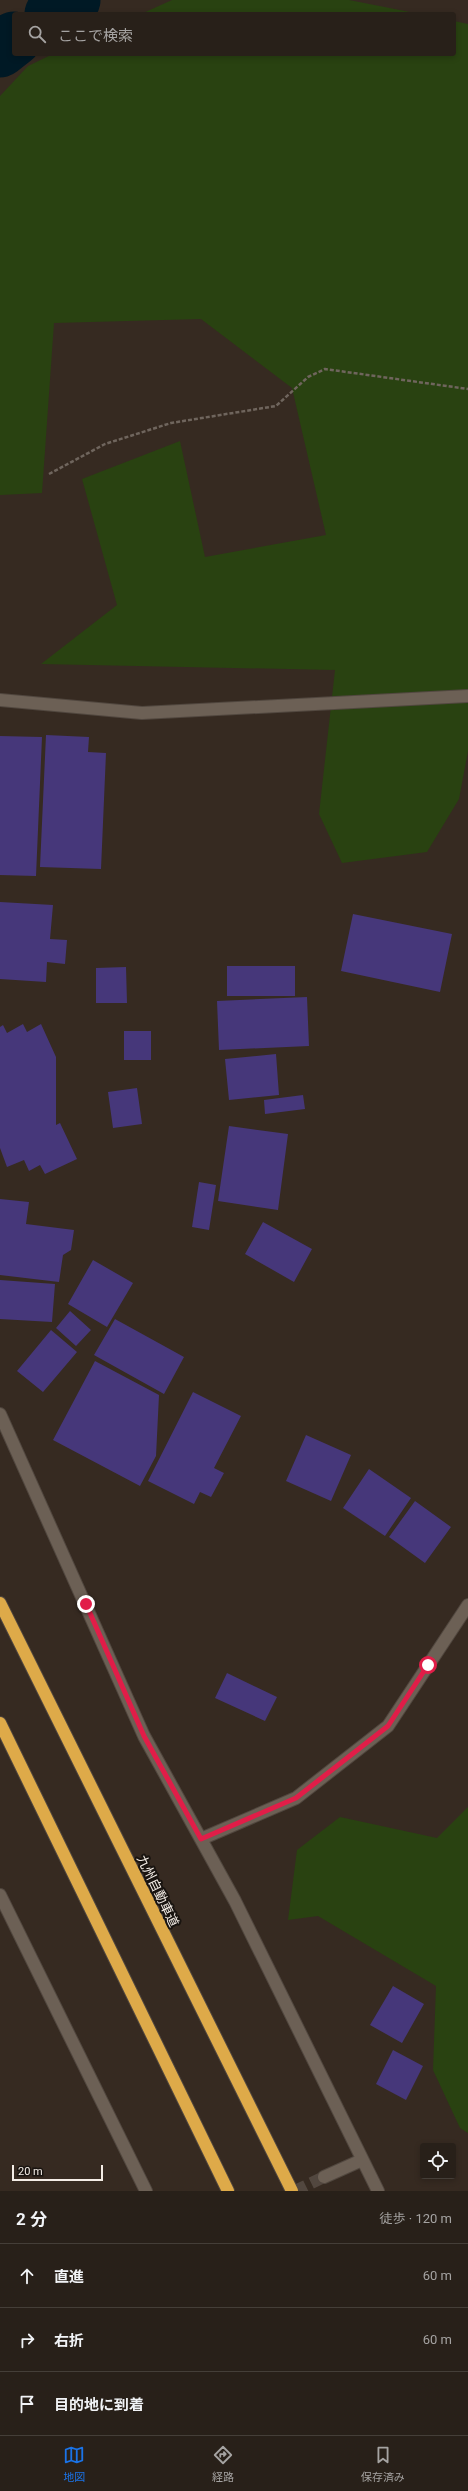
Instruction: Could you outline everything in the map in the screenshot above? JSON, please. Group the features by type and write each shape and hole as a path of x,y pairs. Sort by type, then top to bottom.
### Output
{"highway":[{"name":"九州自動車道","path":"0,1603 292,2191"},
{"path":"0,1723 228,2191"}],"street":[{"path":"0,700 142,713 468,696"},
{"path":"0,1414 144,1736 235,1901 378,2191"},
{"path":"201,1839 296,1798 388,1726 468,1605"},
{"path":"0,1895 146,2191"},
{"path":"324,2177 362,2160"}],"path":[{"path":"49,474 105,444 171,423 276,406 308,377 325,369 468,389"}],"green space":[{"path":"172,0 349,0 410,12 145,12"},
{"path":"456,21 468,24 468,751 459,799 427,852 342,863 319,814 335,670 41,664 117,605 82,479 180,441 205,557 326,535 292,388 201,319 54,323 42,493 0,495 0,96 28,66 49,56 456,56"},
{"path":"468,1807 468,2133 460,2128 433,2070 436,1986 318,1916 288,1920 297,1850 340,1817 437,1838"}],"building":[{"path":"46,735 89,737 88,752 106,753 101,869 40,867"},
{"path":"0,736 42,737 36,876 0,875"},
{"path":"0,902 53,905 50,939 67,940 65,964 47,962 46,982 0,979"},
{"path":"353,914 452,934 440,992 341,971"},
{"path":"227,966 295,966 295,996 227,996"},
{"path":"126,967 127,1003 96,1003 96,968"},
{"path":"307,997 309,1046 219,1050 217,1001"},
{"path":"23,1024 27,1032 41,1024 56,1057 56,1125 60,1123 77,1159 45,1174 40,1165 29,1171 24,1160 7,1167 0,1148 0,1027 3,1025 7,1033"},
{"path":"124,1031 151,1031 151,1060 124,1060"},
{"path":"276,1054 279,1095 229,1100 225,1059"},
{"path":"137,1088 142,1124 113,1128 108,1092"},
{"path":"303,1095 305,1109 265,1114 264,1100"},
{"path":"229,1126 288,1134 278,1210 218,1201"},
{"path":"199,1182 216,1185 209,1230 192,1227"},
{"path":"0,1199 29,1202 26,1224 74,1230 71,1250 63,1255 59,1282 0,1275"},
{"path":"263,1222 312,1249 294,1282 245,1254"},
{"path":"93,1260 133,1283 107,1327 68,1304"},
{"path":"0,1280 55,1284 52,1322 0,1319"},
{"path":"70,1311 91,1330 76,1346 56,1328"},
{"path":"115,1319 184,1357 164,1394 94,1355"},
{"path":"51,1330 77,1352 43,1392 17,1371"},
{"path":"95,1361 159,1395 156,1456 140,1486 53,1440"},
{"path":"193,1392 241,1416 214,1468 224,1473 211,1497 200,1492 194,1504 148,1481"},
{"path":"306,1435 351,1455 331,1501 286,1481"},
{"path":"369,1469 411,1498 385,1536 343,1508"},
{"path":"415,1501 451,1527 425,1563 389,1537"},
{"path":"227,1673 277,1697 265,1721 215,1698"},
{"path":"393,1986 424,2004 402,2043 370,2025"},
{"path":"393,2050 423,2066 406,2100 376,2084"}],"waterway":[{"path":"55,12 73,0"},
{"path":"0,50 12,41"}],"tunnel":[{"path":"295,2191 324,2177"}],"route":[{"path":"86,1604 144,1736 201,1839 296,1798 388,1726 428,1665"}]}
